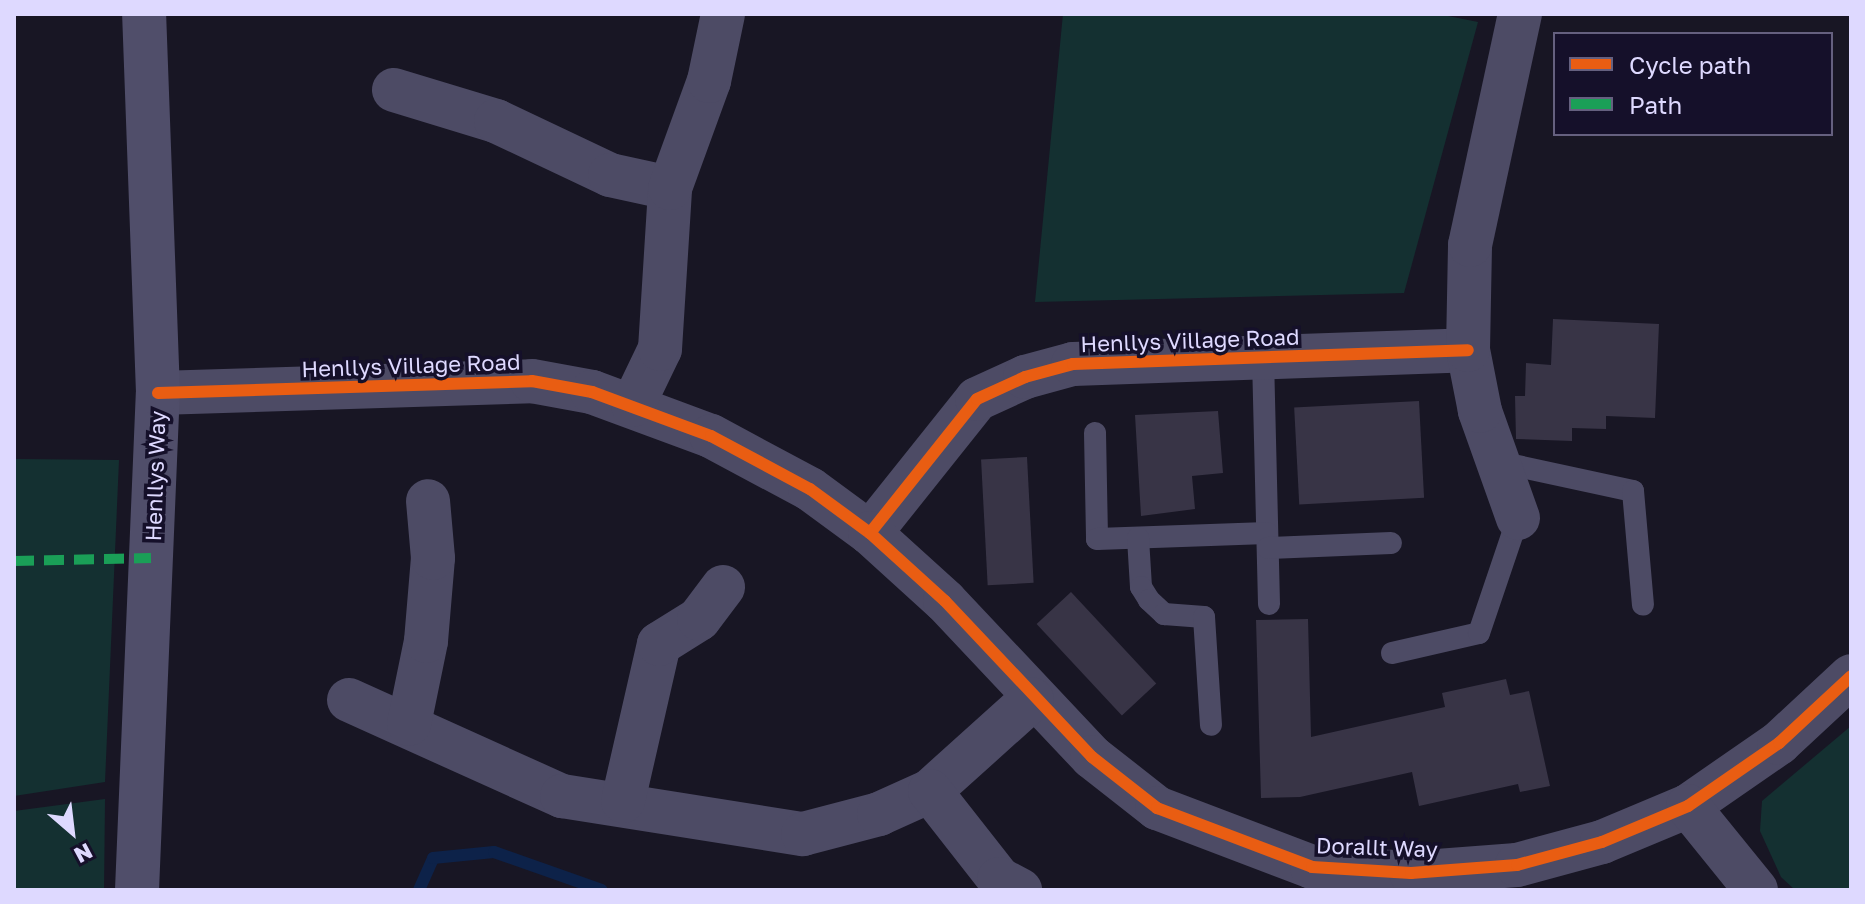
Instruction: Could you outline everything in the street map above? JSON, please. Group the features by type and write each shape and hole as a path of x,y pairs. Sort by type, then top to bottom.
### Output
{"street":[{"name":"Henllys Way","path":"137,890 158,393 144,14"},
{"path":"633,405 660,349 670,188 709,81 723,14"},
{"path":"1518,518 1480,411 1468,350 1470,245 1520,14"},
{"path":"394,90 496,121 610,175 670,188"},
{"name":"Henllys Village Road","path":"158,393 532,381 633,405 711,436 810,489 870,533 977,399 1025,377 1073,364 1468,350"},
{"path":"409,724 430,600 428,501"},
{"name":"Dorallt Way","path":"870,533 945,601 1032,699 1157,808 1312,867 1411,873 1517,865 1602,842 1688,806 1779,743 1851,676"},
{"path":"623,801 659,644 699,619 723,587"},
{"path":"349,700 409,724 504,774 562,796 623,801 705,822 803,834 879,814 930,791 1032,699"},
{"path":"930,791 999,879 1020,890"},
{"path":"1688,806 1756,890"}],"lane":[{"path":"1263,358 1269,604"},
{"path":"1095,433 1097,539 1391,543"},
{"path":"1499,462 1633,491 1643,605"},
{"path":"1392,653 1479,633 1518,518"},
{"path":"1138,538 1141,587 1149,600 1164,614 1204,617 1211,725"}],"green space":[{"path":"1063,14 1438,14 1478,22 1404,293 1035,302"},
{"path":"14,459 119,460 105,782 14,796"},
{"path":"1851,726 1851,890 1795,890 1781,877 1760,831 1762,801"},
{"path":"105,799 104,890 14,890 14,811"}],"building":[{"path":"1553,319 1659,324 1655,418 1606,416 1606,429 1572,428 1572,441 1516,439 1515,396 1525,396 1526,363 1551,365"},
{"path":"1419,401 1424,498 1299,504 1294,408"},
{"path":"1218,411 1223,473 1192,476 1195,509 1141,516 1135,415"},
{"path":"1027,457 1034,583 988,585 981,459"},
{"path":"1071,592 1156,683 1122,715 1037,624"},
{"path":"1308,619 1311,737 1445,707 1442,693 1506,679 1510,695 1529,691 1550,786 1520,792 1518,784 1419,806 1412,772 1300,797 1261,798 1256,620"}],"waterway":[{"path":"419,890 433,858 494,852 602,890"}],"marked path":[{"path":"14,561 151,558"}],"cycle path":[{"path":"158,393 532,381 592,392 711,436 810,489 870,533 977,399 1025,377 1073,364 1468,350"},
{"path":"870,533 945,601 1092,757 1157,808 1312,867 1411,873 1517,865 1602,842 1688,806 1779,743 1851,676"}]}
